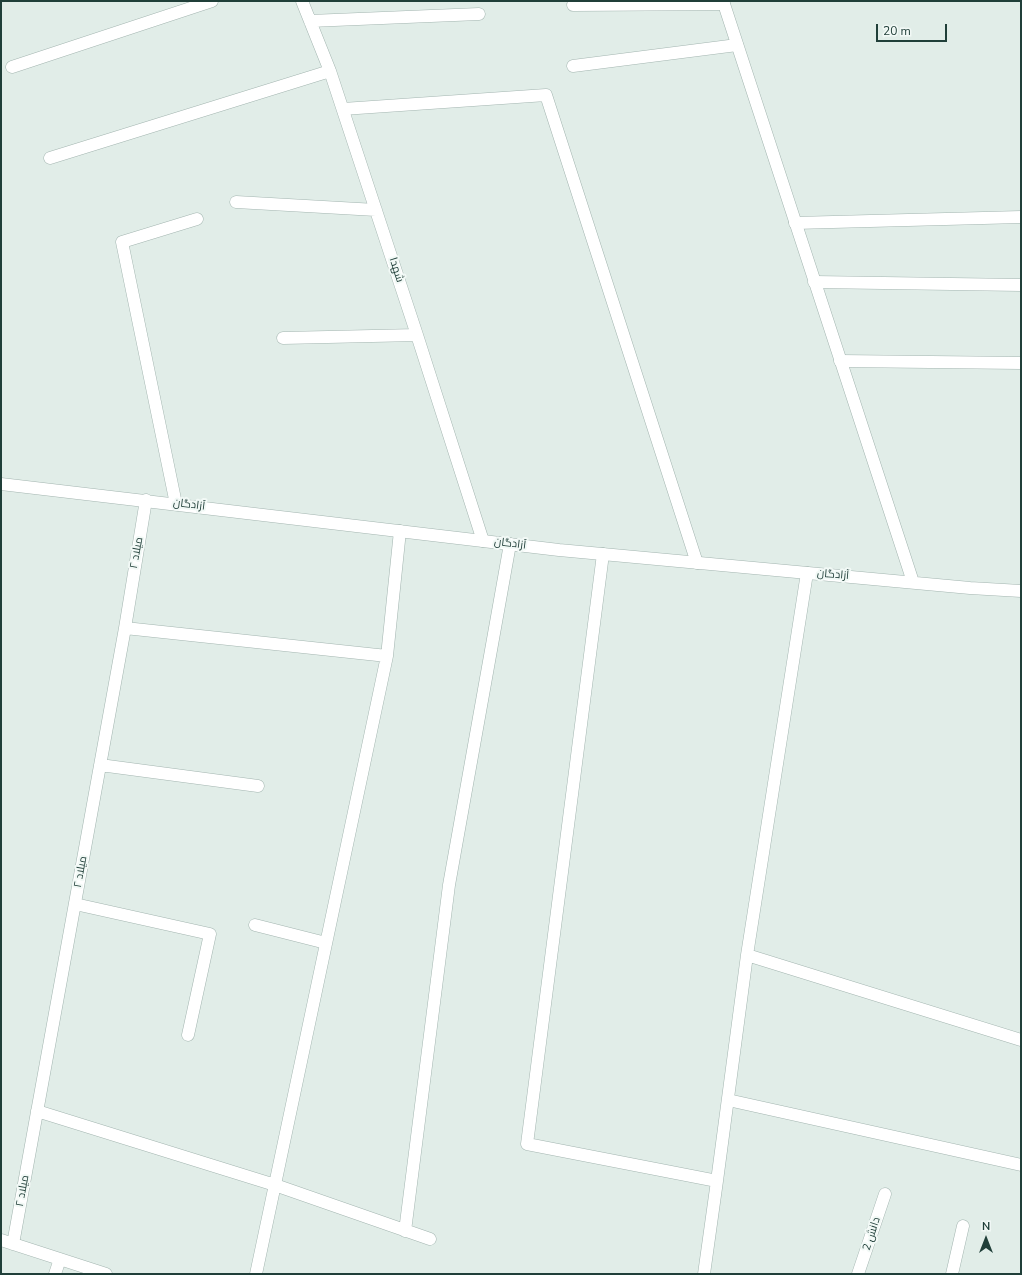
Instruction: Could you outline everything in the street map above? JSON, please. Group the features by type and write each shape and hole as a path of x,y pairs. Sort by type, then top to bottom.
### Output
{"street":[{"path":"12,67 212,1"},
{"name":"شهدا","path":"302,1 330,71 343,109 483,541"},
{"path":"573,5 724,3 913,582"},
{"path":"310,21 480,14"},
{"path":"573,66 737,45"},
{"path":"50,158 330,71"},
{"path":"343,109 546,95 697,563"},
{"path":"236,202 376,210"},
{"path":"796,223 1021,216"},
{"path":"176,504 122,242 197,219"},
{"path":"814,282 1021,285"},
{"path":"283,338 417,335"},
{"path":"840,362 1021,363"},
{"name":"آزادگان","path":"1,484 603,554 1021,591"},
{"name":"میلاد ۲","path":"13,1244 125,628 146,500"},
{"path":"256,1274 387,656 400,531"},
{"path":"405,1231 449,885 510,544"},
{"path":"603,554 527,1144 717,1181"},
{"path":"704,1274 747,955 807,573"},
{"path":"125,628 387,656"},
{"path":"100,765 258,786"},
{"path":"75,904 210,934 188,1035"},
{"path":"255,925 326,943"},
{"path":"747,955 1021,1040"},
{"path":"728,1100 1021,1165"},
{"path":"38,1111 275,1185 430,1239"},
{"name":"دانش 2","path":"858,1274 885,1194"},
{"path":"952,1274 963,1226"},
{"path":"1,1240 106,1274"},
{"path":"55,1274 60,1259"}]}
